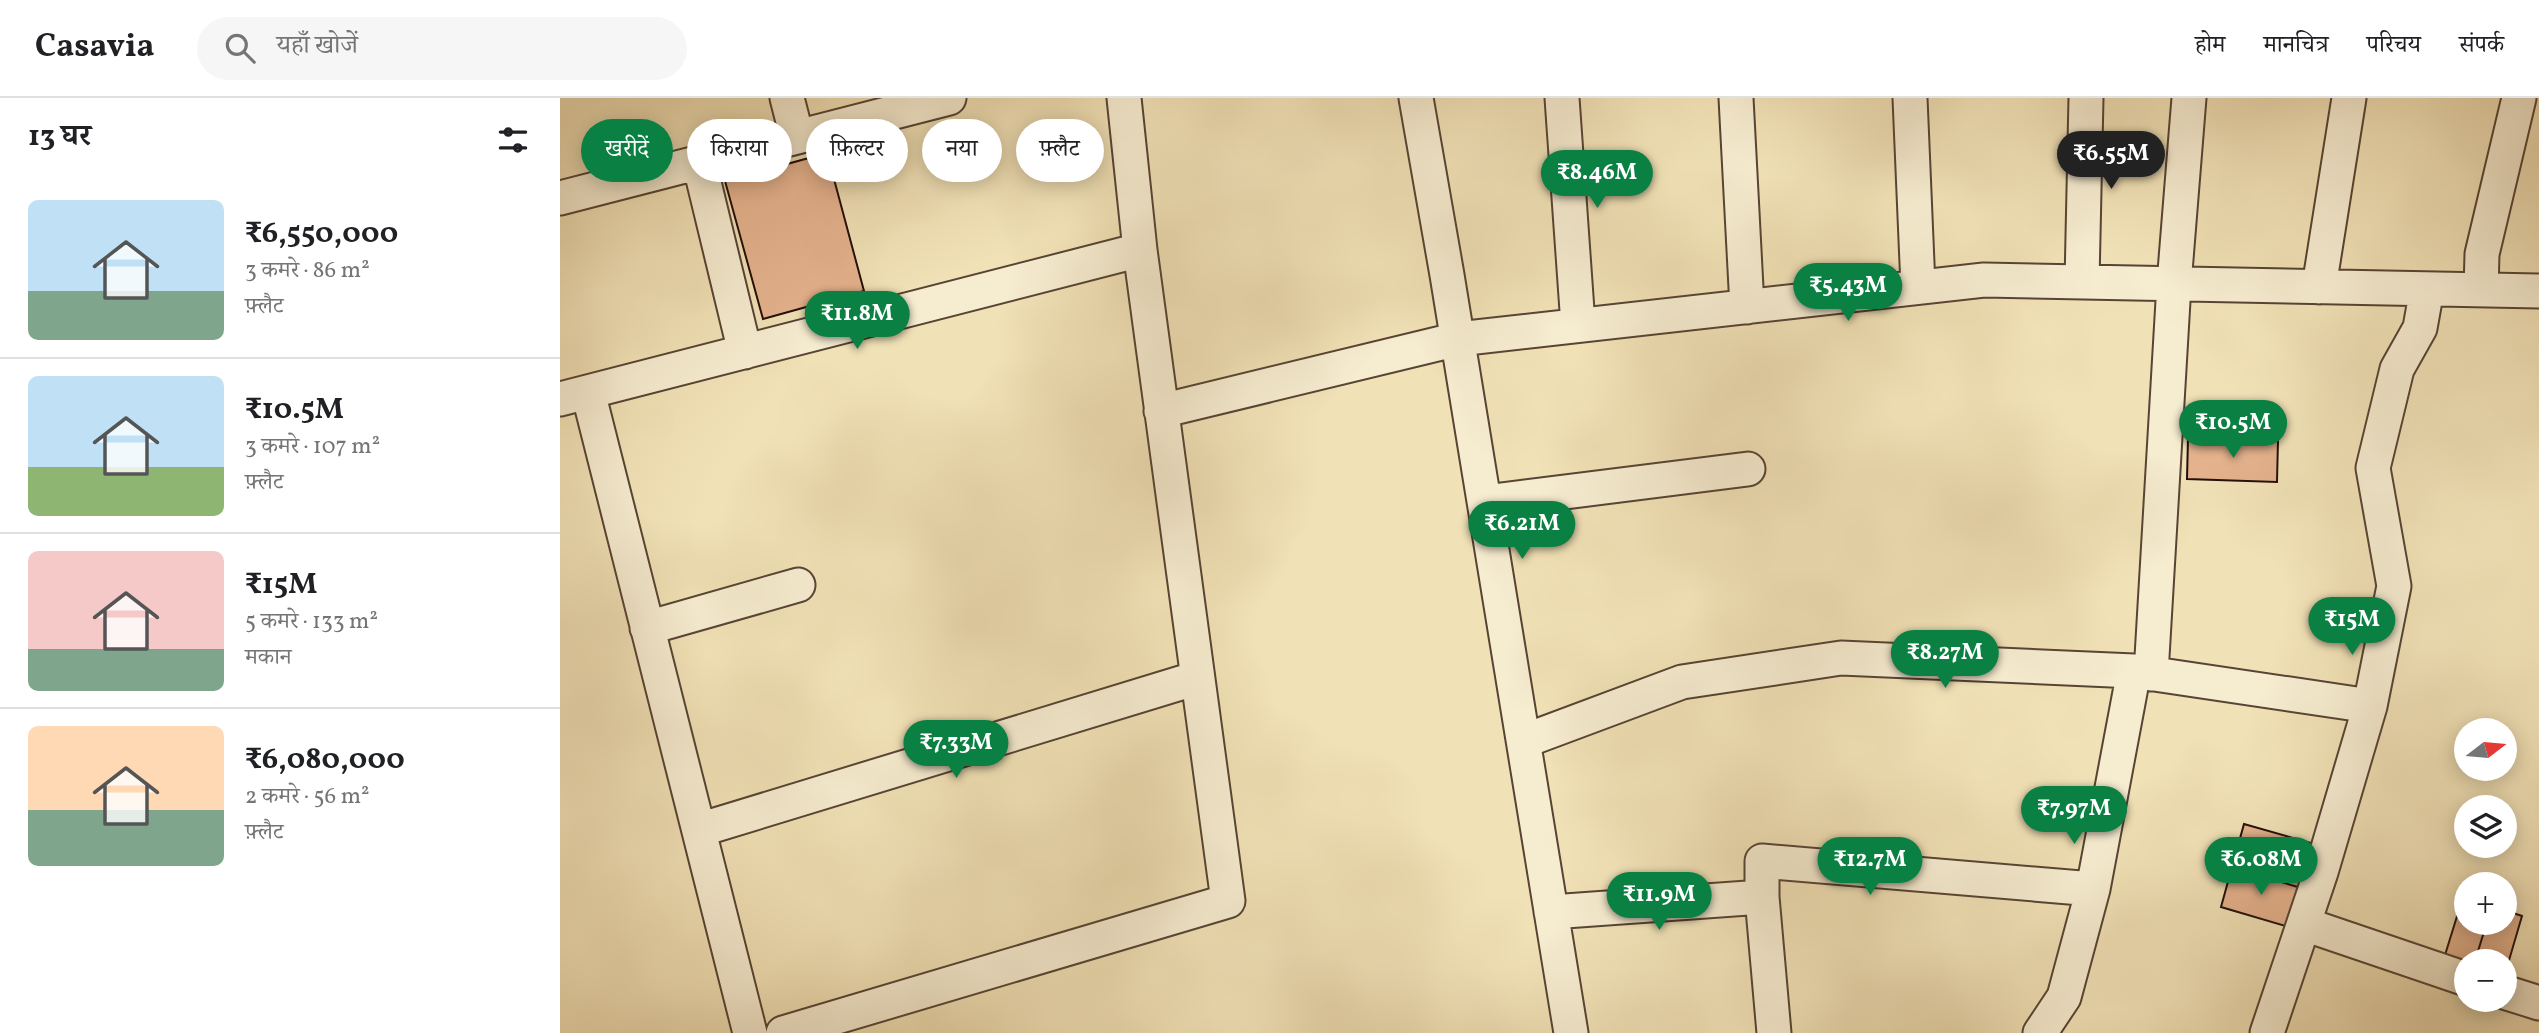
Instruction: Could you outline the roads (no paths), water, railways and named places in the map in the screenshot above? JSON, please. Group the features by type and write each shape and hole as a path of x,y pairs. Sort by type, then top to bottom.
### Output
{"street":[{"path":"787,98 796,137"},
{"path":"792,138 949,98"},
{"path":"783,1033 1228,901 1140,250 1124,98"},
{"path":"1416,98 1571,1033"},
{"path":"1562,98 1578,325"},
{"path":"1736,98 1748,307"},
{"path":"1910,98 1918,287"},
{"path":"2082,282 2087,98"},
{"path":"2040,1033 2064,997 2093,889 2143,672 2189,98"},
{"path":"2319,287 2349,98"},
{"path":"2481,290 2482,254 2519,98"},
{"path":"560,198 687,165"},
{"path":"704,182 745,352"},
{"path":"750,1033 647,628 574,396 1140,250"},
{"path":"1161,411 1458,339 1984,280 2539,291"},
{"path":"2267,1033 2304,924 2370,706 2394,586 2373,468 2397,369 2420,328 2427,289"},
{"path":"1485,502 1748,470"},
{"path":"647,628 798,585"},
{"path":"1524,741 1682,682 1841,658 2143,672 2370,706"},
{"path":"699,830 1197,678"},
{"path":"1774,1033 1762,897 1762,861 2093,889"},
{"path":"1551,912 1762,897"},
{"path":"2304,924 2454,975"},
{"path":"2517,996 2539,1003"}]}
